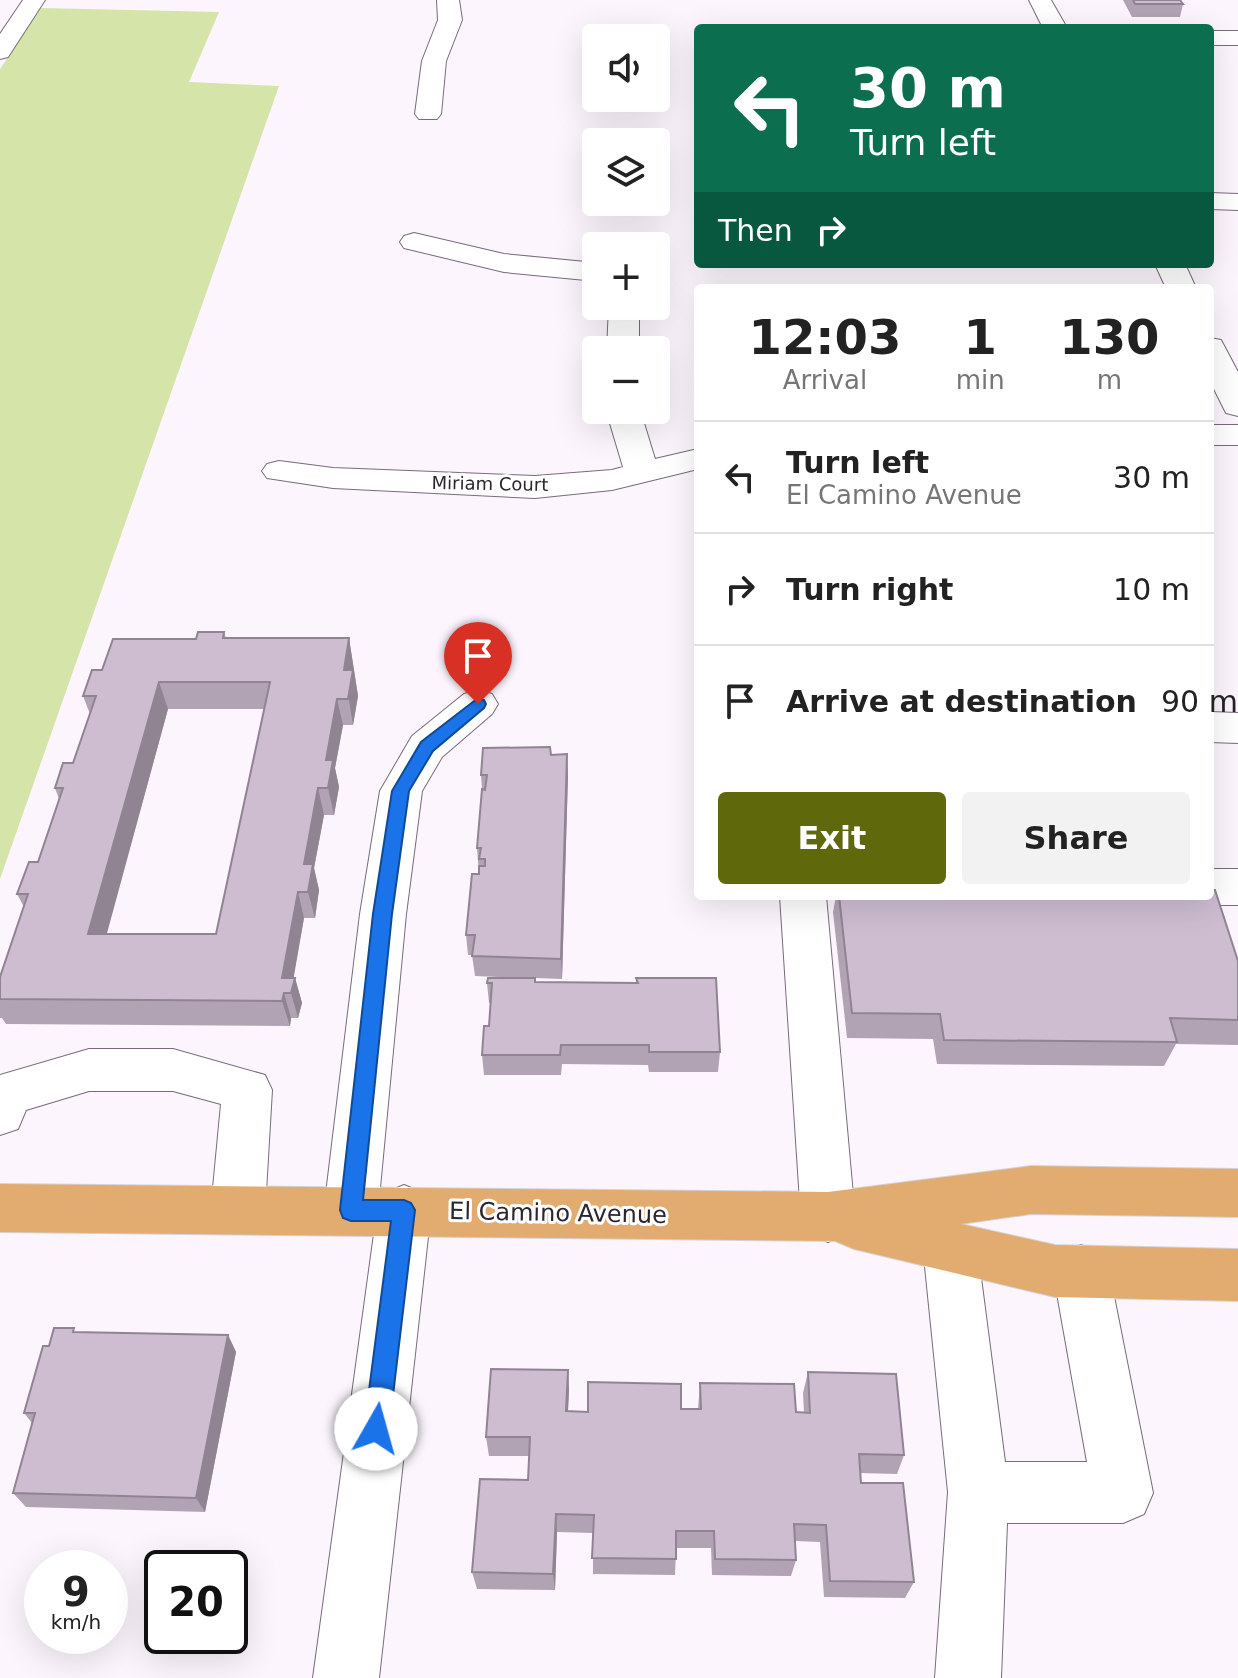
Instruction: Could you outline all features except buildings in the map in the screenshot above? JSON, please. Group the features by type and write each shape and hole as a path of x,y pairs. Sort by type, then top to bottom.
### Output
{"main road":[{"name":"El Camino Avenue","path":"0,1208 828,1217 1031,1190 1238,1193"},
{"name":"El Camino Avenue","path":"828,1217 1055,1271 1238,1275"}],"street":[{"path":"0,52 34,0"},
{"path":"428,114 434,61 450,20 448,0"},
{"path":"1040,0 1053,24"},
{"path":"1214,38 1238,38"},
{"path":"1214,201 1238,202"},
{"path":"414,242 513,267 582,271"},
{"path":"1214,355 1238,406"},
{"path":"627,424 643,474"},
{"path":"1214,435 1238,435"},
{"name":"Miriam Court","path":"279,471 483,487 587,484 643,474 694,460"},
{"path":"346,1678 377,1210 383,914 401,791 427,747 478,704"},
{"path":"1214,727 1238,728"},
{"path":"1214,887 1238,887"},
{"path":"803,900 828,1217"},
{"path":"0,1113 5,1095 89,1070 173,1070 247,1090 238,1209"},
{"path":"950,1247 978,1492 968,1678"},
{"path":"978,1492 1123,1493 1081,1271"}],"green space":[{"path":"41,8 219,12 189,82 279,86 0,879 0,69"}],"route":[{"path":"376,1429 404,1210 351,1210 383,914 401,791 427,747 478,704"}]}
